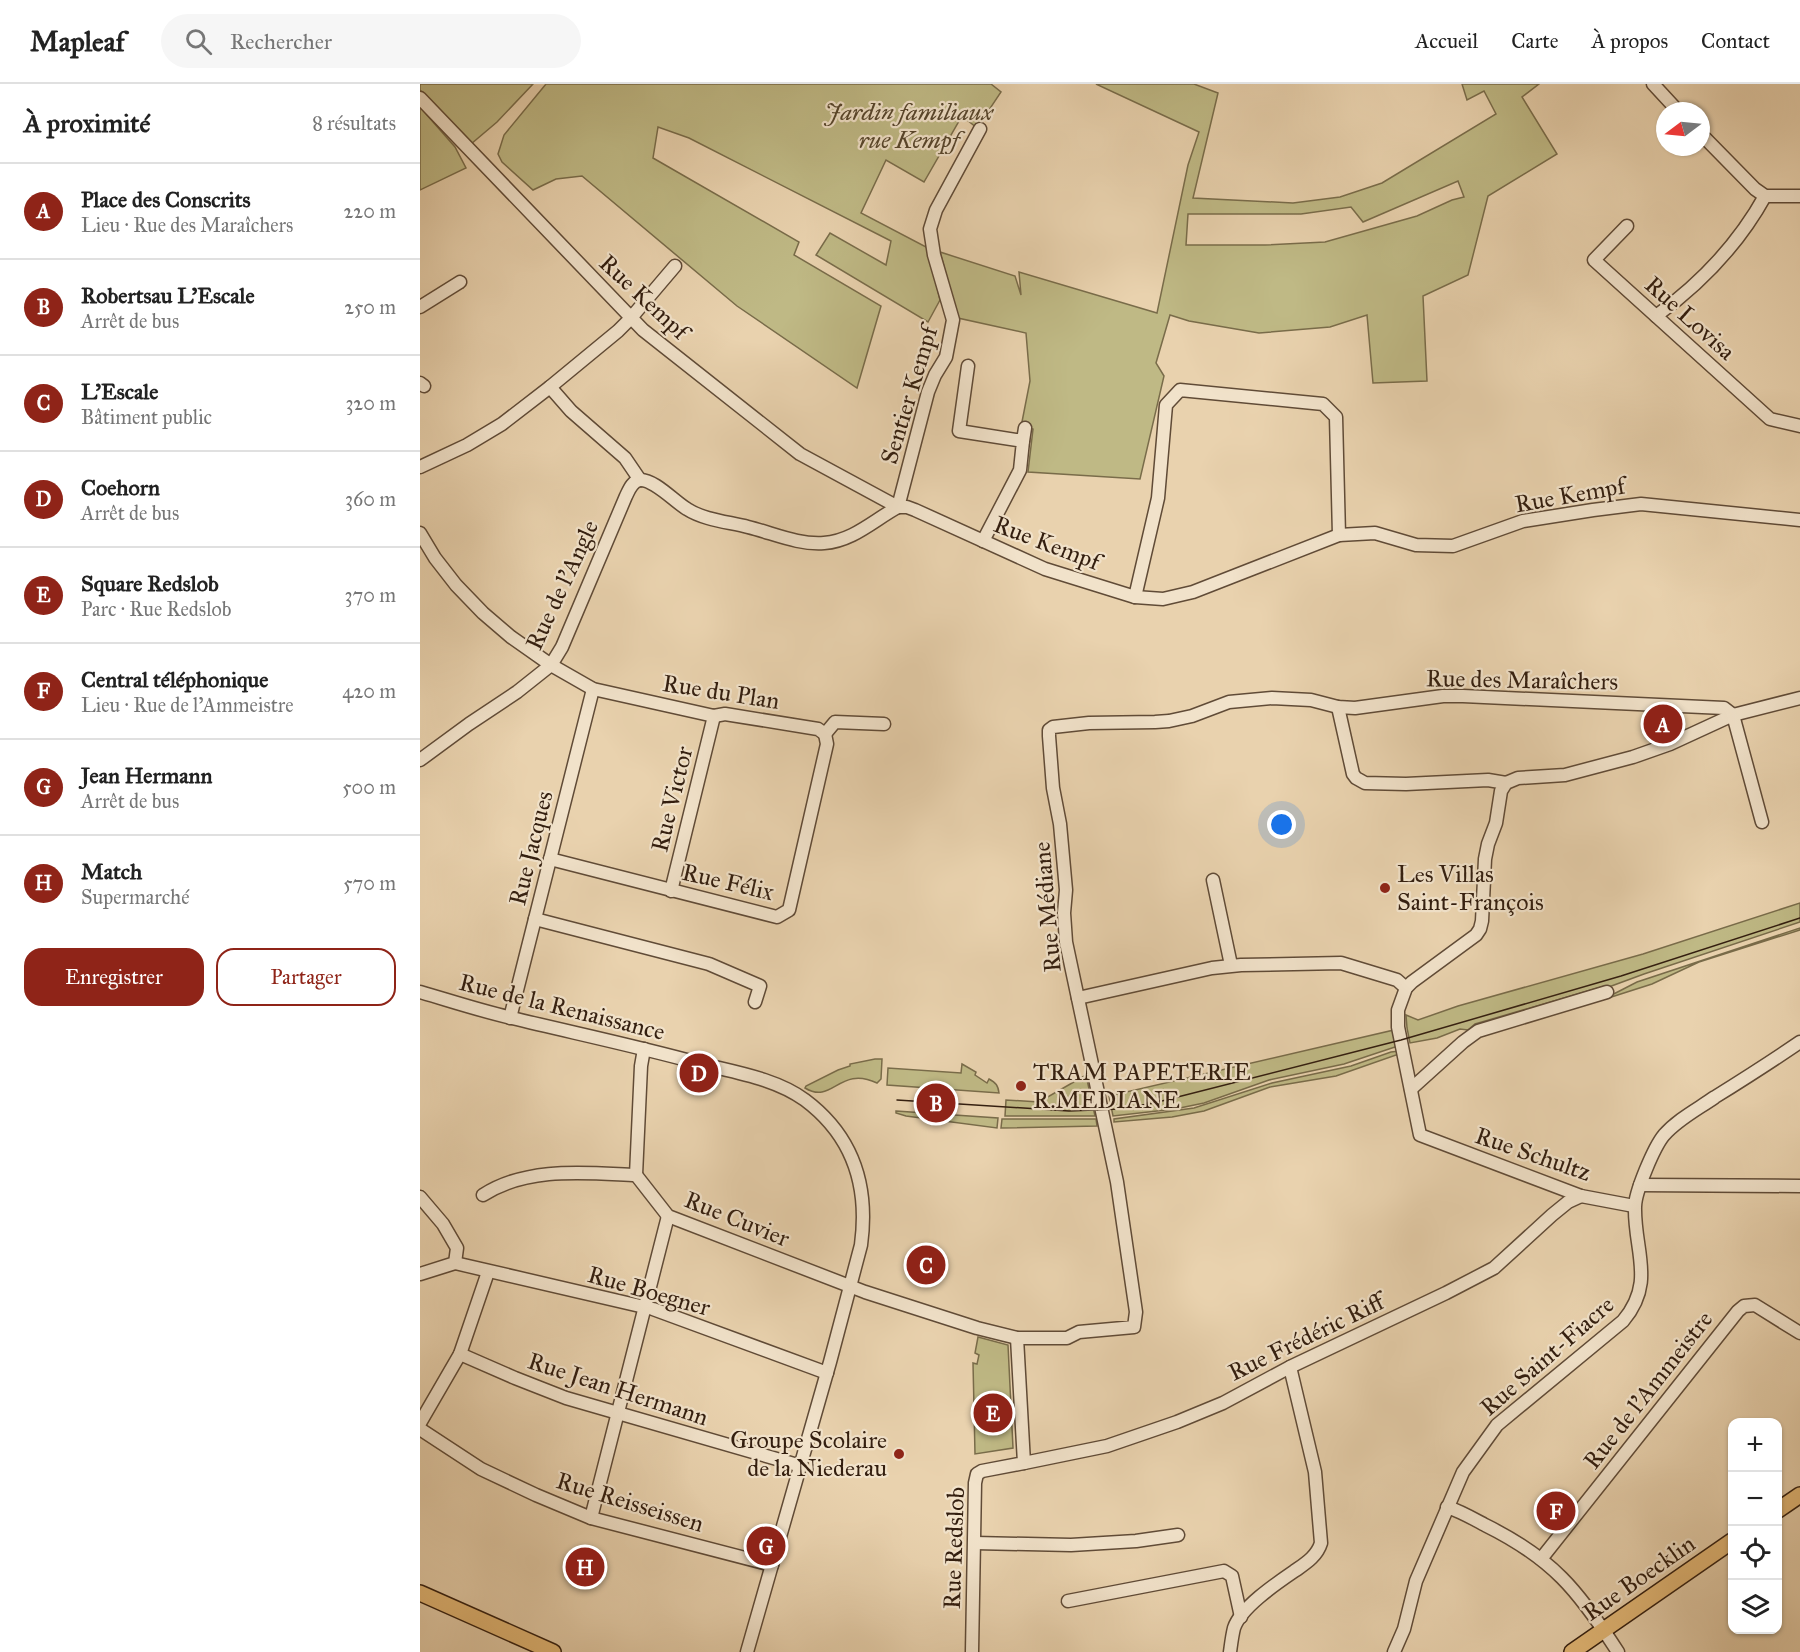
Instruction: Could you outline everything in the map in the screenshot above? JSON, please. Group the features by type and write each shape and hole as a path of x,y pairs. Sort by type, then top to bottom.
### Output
{"main road":[{"path":"1782,1507 1800,1495"},
{"name":"Rue Boecklin","path":"1572,1652 1728,1544"},
{"path":"420,1593 553,1652"}],"street":[{"path":"1653,84 1670,102"},
{"name":"Rue Kempf","path":"420,98 630,319 800,454 898,507 915,510 1045,569 1135,597 1163,599 1193,592 1339,535 1375,533 1416,545 1453,546 1523,521 1641,504 1800,520"},
{"name":"Sentier Kempf","path":"898,507 928,392 946,357 953,320 934,255 930,229 936,210 980,129"},
{"path":"1710,143 1755,189 1765,196 1800,196"},
{"path":"1656,316 1681,298 1717,262 1745,228 1765,196"},
{"name":"Rue Lovisa","path":"1627,226 1594,260 1770,419 1800,426"},
{"path":"420,467 467,445 493,429 550,387 618,331 675,266"},
{"path":"420,308 460,282"},
{"name":"Sentier Kempf","path":"968,366 959,431 1023,441"},
{"path":"550,387 571,411 625,458 640,480 648,482 687,510 699,515 813,544 849,537 898,507"},
{"path":"1135,597 1158,498 1166,405 1180,390 1323,404 1336,417 1339,535"},
{"path":"983,541 1020,470 1025,428"},
{"name":"Rue de l'Angle","path":"420,760 518,692 551,665 562,647 626,496 633,483 640,480"},
{"name":"Rue du Plan","path":"420,533 435,558 456,585 483,613 511,637 551,665 593,689 714,716 725,714 818,729 825,734"},
{"name":"Rue Jacques","path":"510,1018 593,689"},
{"name":"Rue des Maraîchers","path":"1049,730 1058,726 1089,723 1169,721 1192,716 1229,702 1272,698 1304,699 1338,707 1355,708 1435,697 1463,696 1724,708 1733,715"},
{"path":"1338,707 1353,774 1360,781 1406,784 1488,780 1506,783 1518,778 1565,775 1633,757 1670,744 1733,715 1800,698"},
{"path":"1733,715 1761,822"},
{"name":"Rue Victor","path":"671,891 714,716"},
{"path":"825,734 835,722 884,724"},
{"name":"Rue Médiane","path":"1049,730 1053,788 1060,824 1066,890 1064,913 1066,942 1117,1182 1136,1312 1134,1327"},
{"name":"Rue Félix","path":"550,859 777,917 789,910 827,744 825,734"},
{"path":"1411,1089 1398,1027 1398,1010 1406,988 1412,982 1469,940 1480,929 1485,859 1496,823 1501,791 1506,783"},
{"path":"1213,880 1231,965"},
{"path":"535,918 709,964 760,986 755,1002"},
{"path":"1078,999 1231,965 1341,963 1397,980 1406,988"},
{"name":"Rue de la Renaissance","path":"420,992 510,1018 644,1049 778,1086 805,1100 829,1122 849,1150 860,1181 863,1227 861,1245 801,1466 747,1652"},
{"path":"1411,1089 1478,1031 1607,992"},
{"name":"Rue Saint-Fiacre","path":"1394,1652 1404,1629 1416,1581 1463,1472 1497,1425 1623,1321 1633,1309 1642,1273 1634,1206 1640,1185 1659,1142 1678,1122 1800,1042"},
{"path":"483,1195 497,1186 538,1175 565,1173 636,1175 641,1061 644,1049"},
{"name":"Rue Schultz","path":"1411,1089 1420,1135 1581,1196 1634,1206"},
{"name":"Rue Cuvier","path":"636,1175 668,1216 850,1286 977,1328 1017,1338 1066,1338 1079,1332 1134,1327"},
{"path":"1640,1185 1800,1186"},
{"name":"Rue Frédéric Riff","path":"1024,1463 1107,1446 1177,1422 1222,1402 1494,1268 1551,1215 1568,1202 1581,1196"},
{"path":"420,1197 443,1224 457,1248 455,1263 420,1274"},
{"path":"591,1518 668,1216"},
{"name":"Rue Boegner","path":"455,1263 644,1307 827,1373"},
{"path":"420,1423 460,1354 488,1272"},
{"name":"Rue de l'Ammeistre","path":"1541,1559 1738,1311 1744,1306 1755,1305 1800,1334"},
{"path":"1017,1338 1024,1463"},
{"name":"Rue Jean Hermann","path":"460,1354 566,1398 801,1466"},
{"path":"1230,1652 1234,1628 1240,1617 1278,1582 1309,1561 1316,1554 1321,1543 1315,1472 1290,1367"},
{"name":"Rue Reisseissen","path":"420,1429 481,1469 536,1496 591,1518 772,1565"},
{"name":"Rue Redslob","path":"972,1652 977,1474 1024,1463"},
{"path":"1447,1507 1509,1537 1541,1559 1572,1587 1618,1652"},
{"path":"975,1543 1071,1545 1136,1541 1178,1535"},
{"path":"1068,1601 1224,1571 1232,1576 1240,1617"}],"green space":[{"path":"420,84 533,84 497,122 471,144 420,90"},
{"name":"Jardin familiaux rue Kempf","path":"546,84 991,84 1001,92 977,128 962,116 924,182 886,160 861,213 928,248 940,300 928,322 816,255 830,233 886,265 891,241 689,138 658,127 653,158 799,242 794,255 881,306 857,388 737,306 582,176 556,179 533,190 502,162 498,154 504,135"},
{"path":"1096,84 1194,84 1218,93 1193,198 1293,203 1340,197 1382,183 1496,114 1484,91 1467,100 1462,84 1539,84 1522,97 1557,154 1488,196 1468,275 1423,296 1427,381 1373,383 1367,315 1330,327 1259,333 1189,321 1170,315 1156,363 1164,376 1140,479 1028,472 1033,429 1021,427 1030,381 1026,333 958,318 940,252 1015,276 1021,295 1019,272 1157,313 1188,165 1199,132","holes":["1458,181 1464,197 1417,216 1325,242 1186,245 1188,214 1301,214 1351,207 1363,222"]},
{"path":"420,107 455,147 466,168 420,190"},
{"path":"1800,903 1800,922 1606,988 1605,986 1475,1024 1468,1030 1460,1029 1437,1038 1410,1043 1406,1015 1418,1020 1458,1006 1643,954"},
{"path":"1800,928 1800,930 1699,962 1652,984 1602,1000 1637,982"},
{"path":"1394,1030 1398,1046 1344,1064 1269,1080 1204,1103 1175,1109 1113,1116 1109,1096"},
{"path":"1399,1051 1399,1054 1336,1076 1270,1087 1204,1111 1172,1117 1114,1122 1114,1119 1194,1108 1272,1083 1351,1066"},
{"path":"882,1059 881,1079 877,1083 854,1079 823,1092 805,1088 850,1064"},
{"path":"962,1064 976,1072 975,1075 987,1083 989,1079 993,1082 999,1093 887,1085 888,1068 961,1073"},
{"path":"1086,1075 1095,1116 1005,1116 1006,1100 1039,1102"},
{"path":"896,1111 998,1118 997,1128 906,1116"},
{"path":"1002,1119 1096,1119 1097,1126 1001,1128"},
{"path":"978,1337 1008,1345 1013,1448 975,1454 973,1363 977,1364 979,1355 975,1353"}],"tram line":[{"path":"897,1100 1069,1111 1119,1109 1154,1103 1401,1040 1621,976 1800,918"}],"place":[{"name":"Place des Conscrits","path":"1663,724"},
{"name":"Les Villas Saint-François","path":"1385,888"},
{"name":"Coehorn","path":"699,1073"},
{"name":"TRAM PAPETERIE R.MEDIANE","path":"1021,1086"},
{"name":"Robertsau L'Escale","path":"936,1103"},
{"name":"L’Escale","path":"926,1265"},
{"name":"Square Redslob","path":"993,1413"},
{"name":"Groupe Scolaire de la Niederau","path":"899,1454"},
{"name":"Central téléphonique","path":"1556,1511"},
{"name":"Jean Hermann","path":"766,1546"},
{"name":"Match","path":"585,1567"}]}
